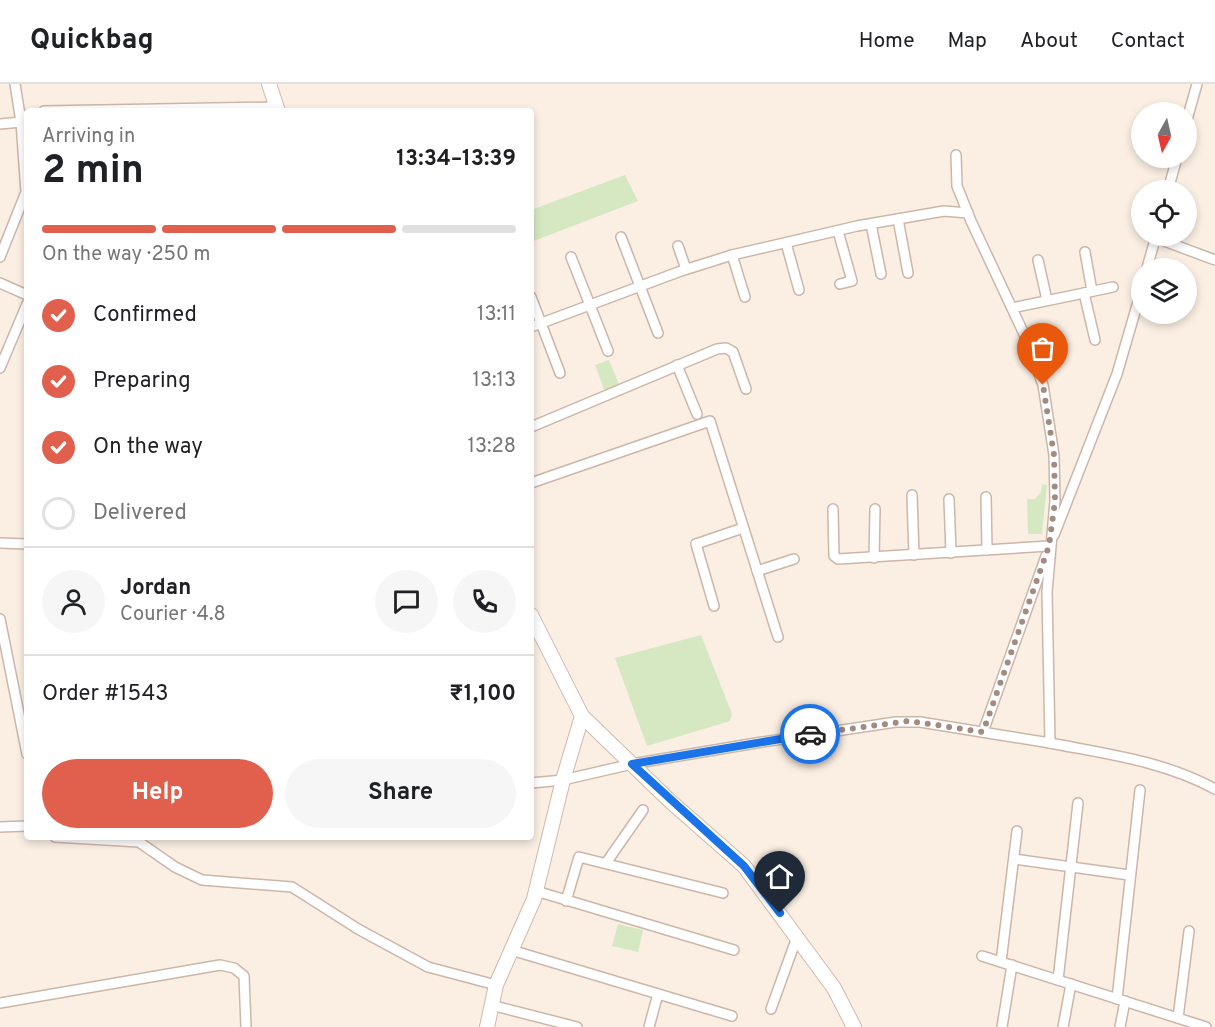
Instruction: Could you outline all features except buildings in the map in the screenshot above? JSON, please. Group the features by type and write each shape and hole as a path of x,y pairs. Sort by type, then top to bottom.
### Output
{"street":[{"path":"0,124 24,118 15,84"},
{"path":"269,84 278,108"},
{"path":"1192,102 1197,84"},
{"path":"956,155 957,186 1012,308 1043,385 1052,443 1055,501 1049,546 1047,592 1050,743"},
{"path":"0,257 24,197"},
{"path":"534,326 640,285 732,255 898,219 944,211 968,213"},
{"path":"898,219 908,273"},
{"path":"871,224 880,274"},
{"path":"838,231 852,281 840,284"},
{"path":"621,237 658,333"},
{"path":"786,243 799,290"},
{"path":"678,246 686,269"},
{"path":"1179,246 1215,260"},
{"path":"1085,252 1095,340"},
{"path":"732,255 745,297"},
{"path":"571,257 608,351"},
{"path":"1038,260 1047,300"},
{"path":"0,283 24,294"},
{"path":"1012,308 1113,287"},
{"path":"534,305 560,373"},
{"path":"0,368 5,344 24,309"},
{"path":"983,732 1049,546 1117,374 1132,324"},
{"path":"534,426 717,349 726,348 733,352 746,389"},
{"path":"678,365 697,414"},
{"path":"534,482 710,421 778,637"},
{"path":"912,495 915,555"},
{"path":"986,497 987,550"},
{"path":"949,499 951,552"},
{"path":"833,509 834,556 838,559 1049,546"},
{"path":"874,558 875,509"},
{"path":"714,606 696,544 743,528"},
{"path":"0,543 24,544"},
{"path":"757,571 794,559"},
{"path":"0,619 24,739"},
{"path":"534,621 582,716 744,866 834,988 854,1027"},
{"path":"487,1027 496,985 536,891 563,780 582,716"},
{"path":"534,783 563,780 632,764 887,722 920,722 1050,743 1151,763 1191,777 1215,789"},
{"path":"1120,1027 1129,875 1140,790"},
{"path":"1058,980 1078,803"},
{"path":"606,863 644,810"},
{"path":"0,827 24,826"},
{"path":"1001,962 1017,831"},
{"path":"106,840 140,842 175,867 202,880 292,886 358,928 428,967 496,985"},
{"path":"566,901 579,857 723,893"},
{"path":"1014,859 1129,875"},
{"path":"536,891 734,950"},
{"path":"1178,1018 1189,931"},
{"path":"771,1009 797,936"},
{"path":"512,950 732,1016"},
{"path":"982,956 1206,1027"},
{"path":"0,1003 220,965 234,968 244,976 246,1027"},
{"path":"1002,1027 1012,965"},
{"path":"1063,1027 1071,984"},
{"path":"649,1027 658,994"},
{"path":"491,1005 577,1027"}],"green space":[{"path":"625,175 638,201 534,241 534,209"},
{"path":"609,360 620,387 605,392 595,365"},
{"path":"1042,484 1047,485 1042,534 1028,534 1027,499 1035,499 1041,492"},
{"path":"701,635 732,714 730,721 647,746 615,658"},
{"path":"618,924 643,930 638,952 612,946"}],"way so far":[{"path":"810,734 878,723 909,721 983,732 1049,546 1055,501 1054,455 1043,385"}],"route":[{"path":"780,913 744,866 632,764 810,734"}]}
